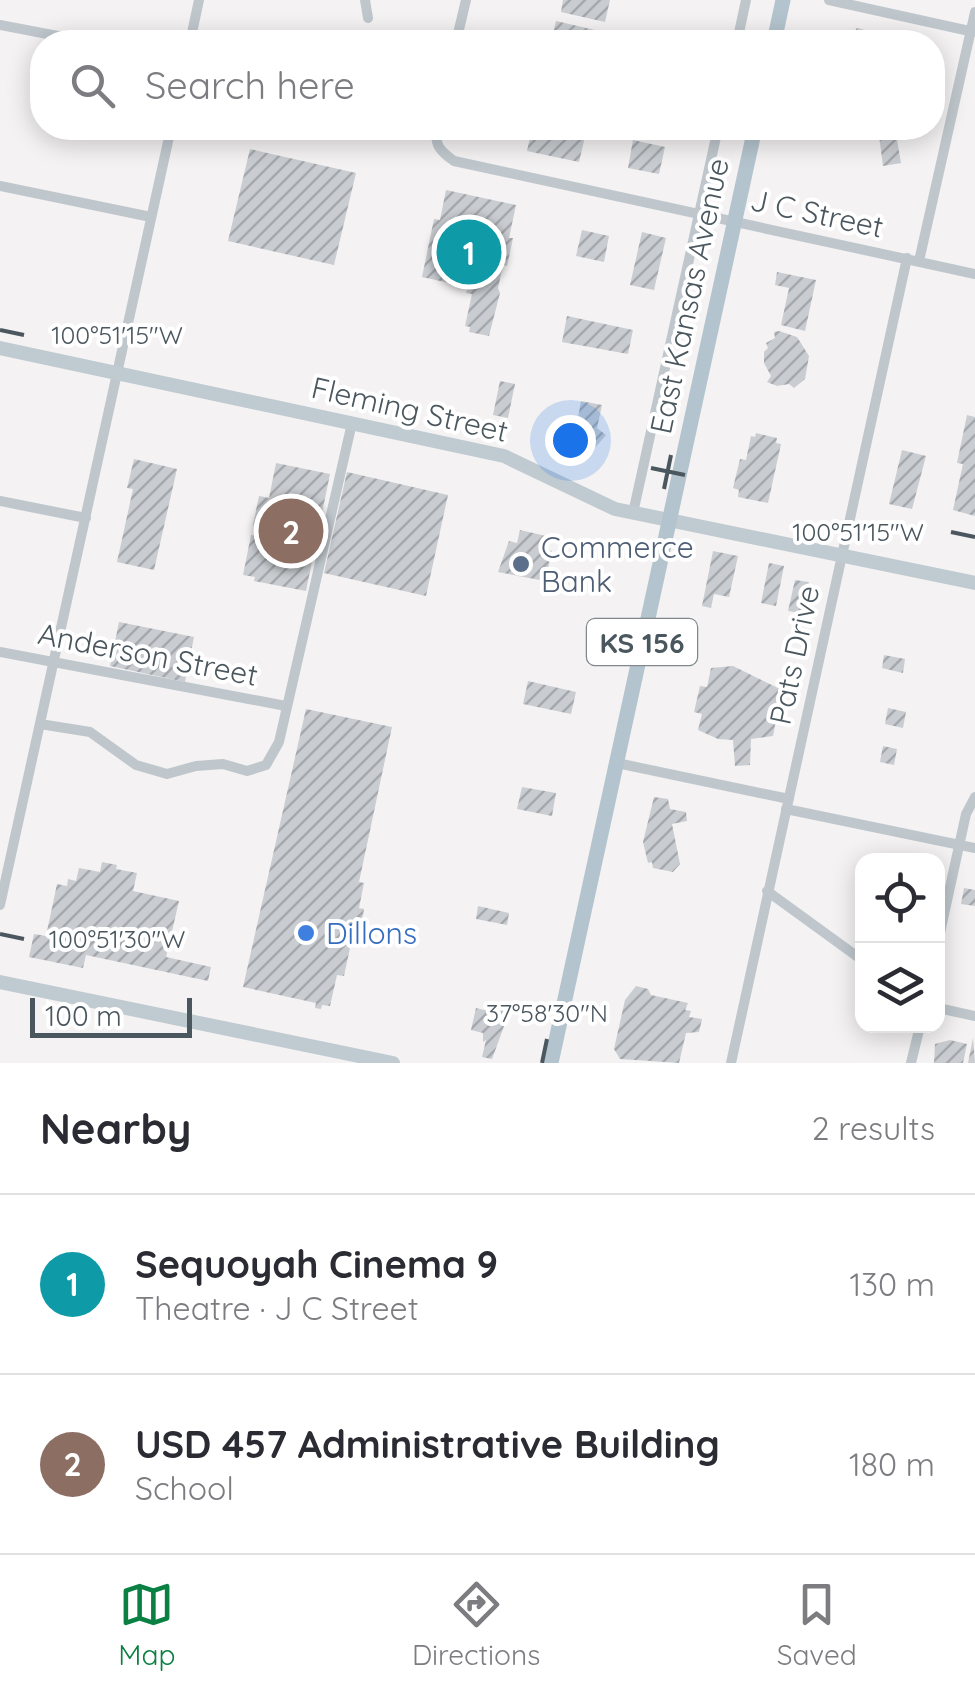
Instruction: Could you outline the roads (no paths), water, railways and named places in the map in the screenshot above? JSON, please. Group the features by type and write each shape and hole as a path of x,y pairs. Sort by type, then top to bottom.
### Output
{"main road":[{"path":"777,30 784,0"},
{"name":"East Kansas Avenue","path":"551,1063 752,140"}],"street":[{"path":"193,30 199,0"},
{"path":"365,0 368,18"},
{"path":"459,30 466,0"},
{"path":"740,30 746,0"},
{"path":"829,0 973,31"},
{"path":"920,261 975,12"},
{"path":"0,24 30,30"},
{"path":"0,905 168,140"},
{"name":"J C Street","path":"437,140 439,150 454,161 975,274"},
{"path":"633,513 715,140"},
{"path":"0,186 152,216"},
{"name":"Pats Drive","path":"731,1063 907,258"},
{"name":"Fleming Street","path":"0,348 504,456 614,509 975,584"},
{"path":"40,724 90,732 136,764 166,774 224,764 248,771 266,764 279,742 352,423"},
{"path":"0,501 86,518"},
{"name":"Anderson Street","path":"0,652 286,706"},
{"path":"617,763 975,848"},
{"path":"945,908 966,814 975,797"},
{"path":"768,891 855,955"},
{"path":"0,982 355,1059 392,1063"},
{"path":"945,1010 975,1016"},
{"path":"911,1063 918,1033"}],"place":[{"name":"Sequoyah Cinema 9","path":"469,252"},
{"name":"USD 457 Administrative Building","path":"291,531"},
{"name":"Commerce Bank","path":"521,564"},
{"name":"Dillons","path":"306,933"}]}
